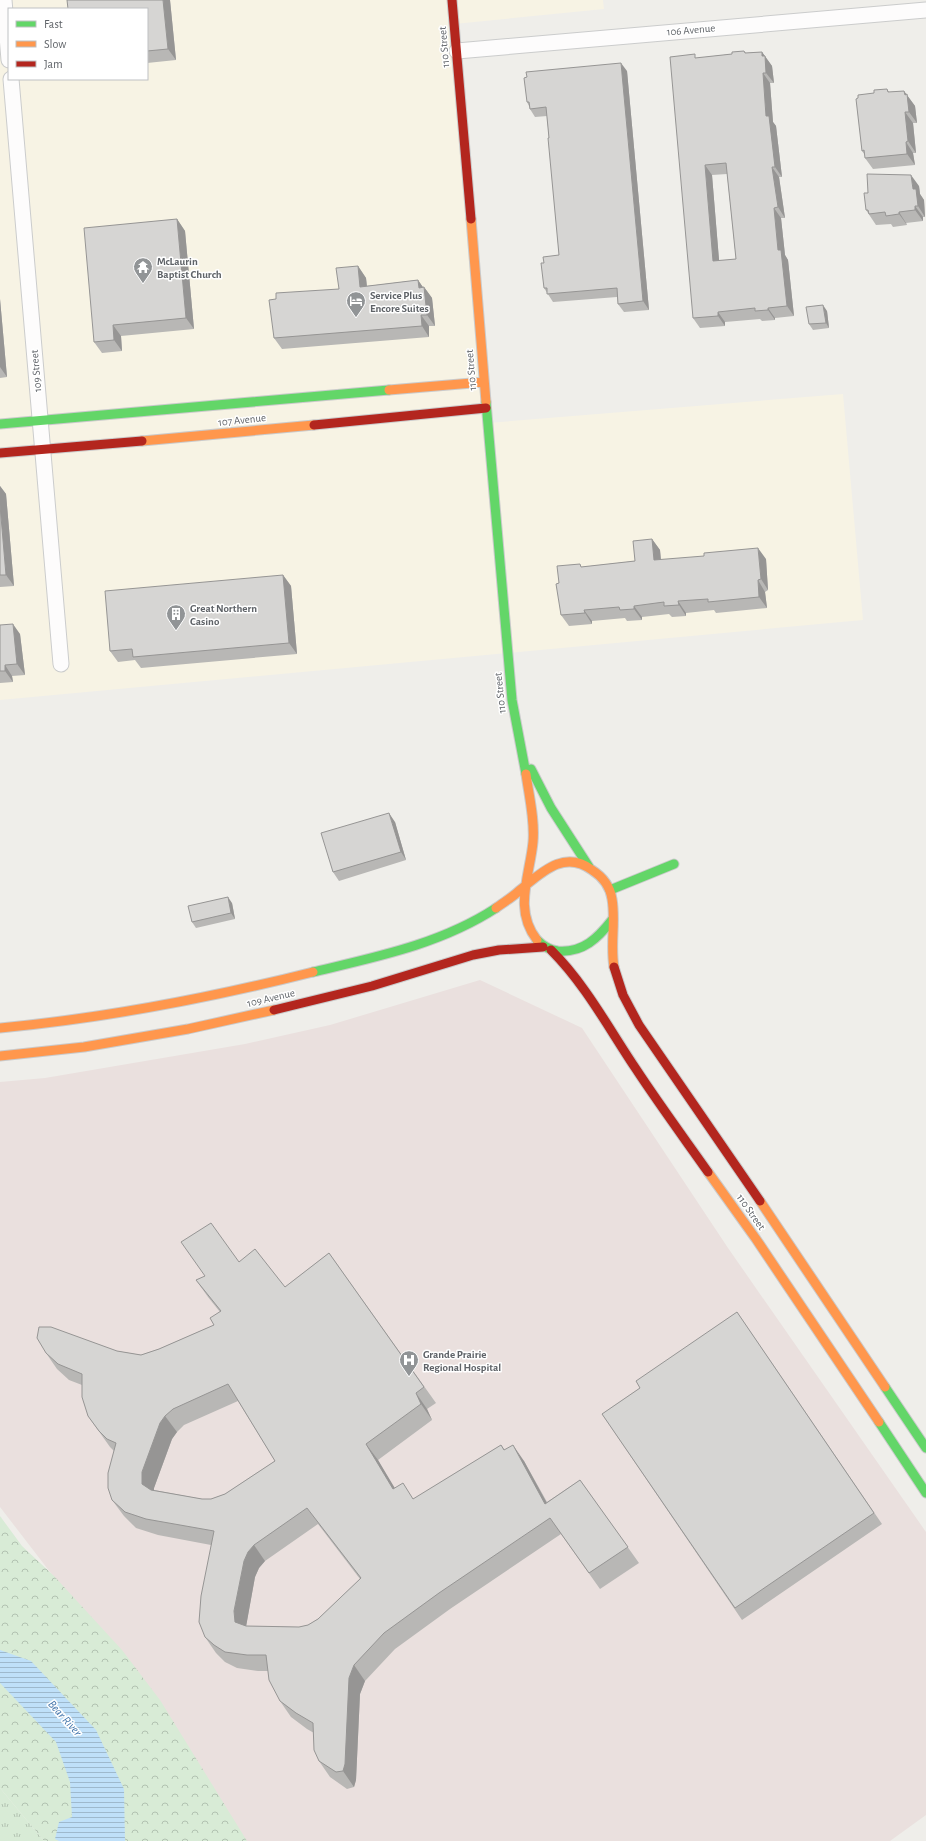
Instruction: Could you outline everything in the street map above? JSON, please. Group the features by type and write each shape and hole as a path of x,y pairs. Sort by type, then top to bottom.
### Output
{"street":[{"path":"4,0 8,48"},
{"name":"110 Street","path":"452,0 512,700 517,737 530,804 533,840 525,886"},
{"name":"106 Avenue","path":"456,51 926,10"},
{"name":"109 Street","path":"11,80 61,664"},
{"path":"466,394 484,382"},
{"name":"107 Avenue","path":"0,424 484,382"},
{"name":"107 Avenue","path":"0,453 244,432 486,408"},
{"path":"244,432 285,419 300,417"},
{"name":"110 Street","path":"517,737 540,789 564,831 589,867"},
{"path":"566,863 577,863 589,867 598,873 610,890 614,902 612,920 596,940 583,948 568,952 547,949 534,937 527,924 524,910 525,886 538,874 553,866 566,863"},
{"path":"610,890 674,864"},
{"name":"109 Avenue","path":"0,1028 86,1019 138,1010 244,989 365,958 431,940 468,926 502,904 525,886"},
{"name":"110 Street","path":"612,920 611,948 615,974 620,991 638,1025 776,1224 926,1448"},
{"name":"110 Street","path":"547,949 564,963 588,995 636,1070 756,1239 926,1493"},
{"name":"109 Avenue","path":"0,1056 84,1047 188,1029 299,1005 372,986 489,951 547,949"}],"shaded area":[{"path":"0,0 603,0 604,9 454,24 488,423 843,394 863,620 0,700"},
{"name":"Grande Prairie Regional Hospital","path":"480,980 582,1028 728,1248 926,1532 926,1815 890,1841 243,1841 167,1724 0,1507 0,1082 45,1078 245,1044 330,1025"}],"green space":[{"path":"0,1516 22,1546 54,1576 122,1650 160,1700 247,1841 44,1841 0,1788"},
{"path":"0,1788 44,1841 0,1841"}],"water":[{"name":"Bear River","path":"0,1650 31,1661 96,1730 124,1789 125,1841 59,1841 55,1839 59,1822 72,1817 70,1782 56,1742 0,1683"}],"building":[{"path":"67,0 163,0 168,49 148,51 148,8 68,8"},
{"path":"732,52 762,52 762,56 765,56 766,73 763,73 766,116 769,116 775,167 772,167 778,207 774,208 778,250 781,250 787,306 768,308 768,310 755,311 755,308 718,312 718,316 693,318 670,57 695,54 695,58 732,54","holes":["726,163 736,259 713,261 705,165"]},
{"path":"621,63 643,301 618,304 617,288 547,294 547,288 544,288 541,263 544,263 543,257 559,255 546,107 530,109 529,102 527,102 524,78 527,77 526,72"},
{"path":"887,89 888,92 904,91 905,95 907,94 909,112 905,112 908,141 906,142 907,154 865,158 864,150 862,151 856,99 858,98 858,95 874,93 874,90"},
{"path":"867,174 911,175 913,189 916,189 918,206 915,206 915,210 899,212 899,214 886,216 885,212 869,214 868,210 866,210 864,193 868,193"},
{"name":"McLaurin Baptist Church","path":"177,219 186,318 113,325 114,340 94,342 84,228"},
{"name":"Service Plus Encore Suites","path":"358,266 360,287 418,280 419,288 424,287 427,315 421,315 422,326 274,338 269,300 276,299 276,293 339,289 336,268"},
{"path":"823,305 826,323 809,324 806,307"},
{"path":"0,505 6,575 0,575"},
{"path":"652,539 654,560 704,556 704,553 758,548 761,579 758,580 759,597 708,602 708,599 678,601 679,605 664,606 664,602 634,606 634,609 620,610 619,607 584,610 585,613 561,615 556,584 559,583 557,566 580,564 581,567 635,561 633,541"},
{"path":"283,575 289,643 133,657 132,649 110,651 105,591"},
{"path":"13,624 17,664 5,665 5,671 0,671 0,625"},
{"path":"389,813 401,852 333,872 321,833"},
{"path":"228,897 231,913 192,922 188,906"},
{"path":"211,1223 239,1262 255,1249 285,1287 329,1253 424,1387 416,1393 421,1404 366,1444 393,1489 403,1483 413,1499 501,1445 504,1450 513,1445 545,1504 580,1480 628,1547 589,1573 550,1518 439,1593 384,1633 354,1665 349,1678 345,1764 343,1771 336,1772 319,1761 314,1750 313,1723 280,1701 269,1680 266,1655 247,1655 225,1652 205,1637 199,1622 201,1596 214,1531 146,1519 125,1512 112,1500 108,1488 108,1473 116,1443 107,1439 88,1416 82,1397 82,1374 58,1364 46,1353 37,1338 39,1327 51,1327 117,1351 141,1355 159,1349 214,1325 210,1318 221,1311 196,1280 205,1276 181,1242","holes":["228,1384 275,1461 225,1494 211,1499 202,1499 151,1490 142,1484 142,1472 160,1423 165,1416 173,1409","307,1508 361,1578 318,1619 308,1625 299,1627 246,1626 235,1622 234,1611 244,1561 248,1552 254,1545"]},
{"path":"737,1312 874,1513 735,1608 602,1414 640,1388 636,1381"}],"traffic: fast":[{"path":"0,424 389,390"},
{"path":"486,402 512,700 526,774"},
{"path":"531,769 551,808 589,867"},
{"path":"610,890 674,864"},
{"path":"313,972 384,955 431,940 453,931 496,908"},
{"path":"537,940 552,950 575,950 589,943 601,933 612,920"},
{"path":"885,1387 926,1448"},
{"path":"879,1422 926,1493"}],"traffic: slow":[{"path":"471,219 486,402"},
{"path":"389,390 484,382"},
{"path":"142,441 314,425"},
{"path":"526,774 532,817 533,842 524,905 530,929 537,940"},
{"path":"496,908 536,877 553,866 572,862 582,864 603,879 611,894 613,908 614,967"},
{"path":"0,1028 79,1019 158,1006 197,999 313,972"},
{"path":"0,1056 84,1047 188,1029 274,1010"},
{"path":"708,1172 756,1239 879,1422"},
{"path":"760,1201 885,1387"}],"traffic: jam":[{"path":"452,0 471,219"},
{"path":"314,425 486,408"},
{"path":"0,453 142,441"},
{"path":"274,1010 372,986 473,955 499,950 543,947"},
{"path":"551,950 586,992 626,1054 708,1172"},
{"path":"614,967 623,995 639,1025 760,1201"}],"place":[{"name":"McLaurin Baptist Church","path":"143,284"},
{"name":"Service Plus Encore Suites","path":"356,318"},
{"name":"Great Northern Casino","path":"176,631"},
{"name":"Grande Prairie Regional Hospital","path":"409,1377"}]}
